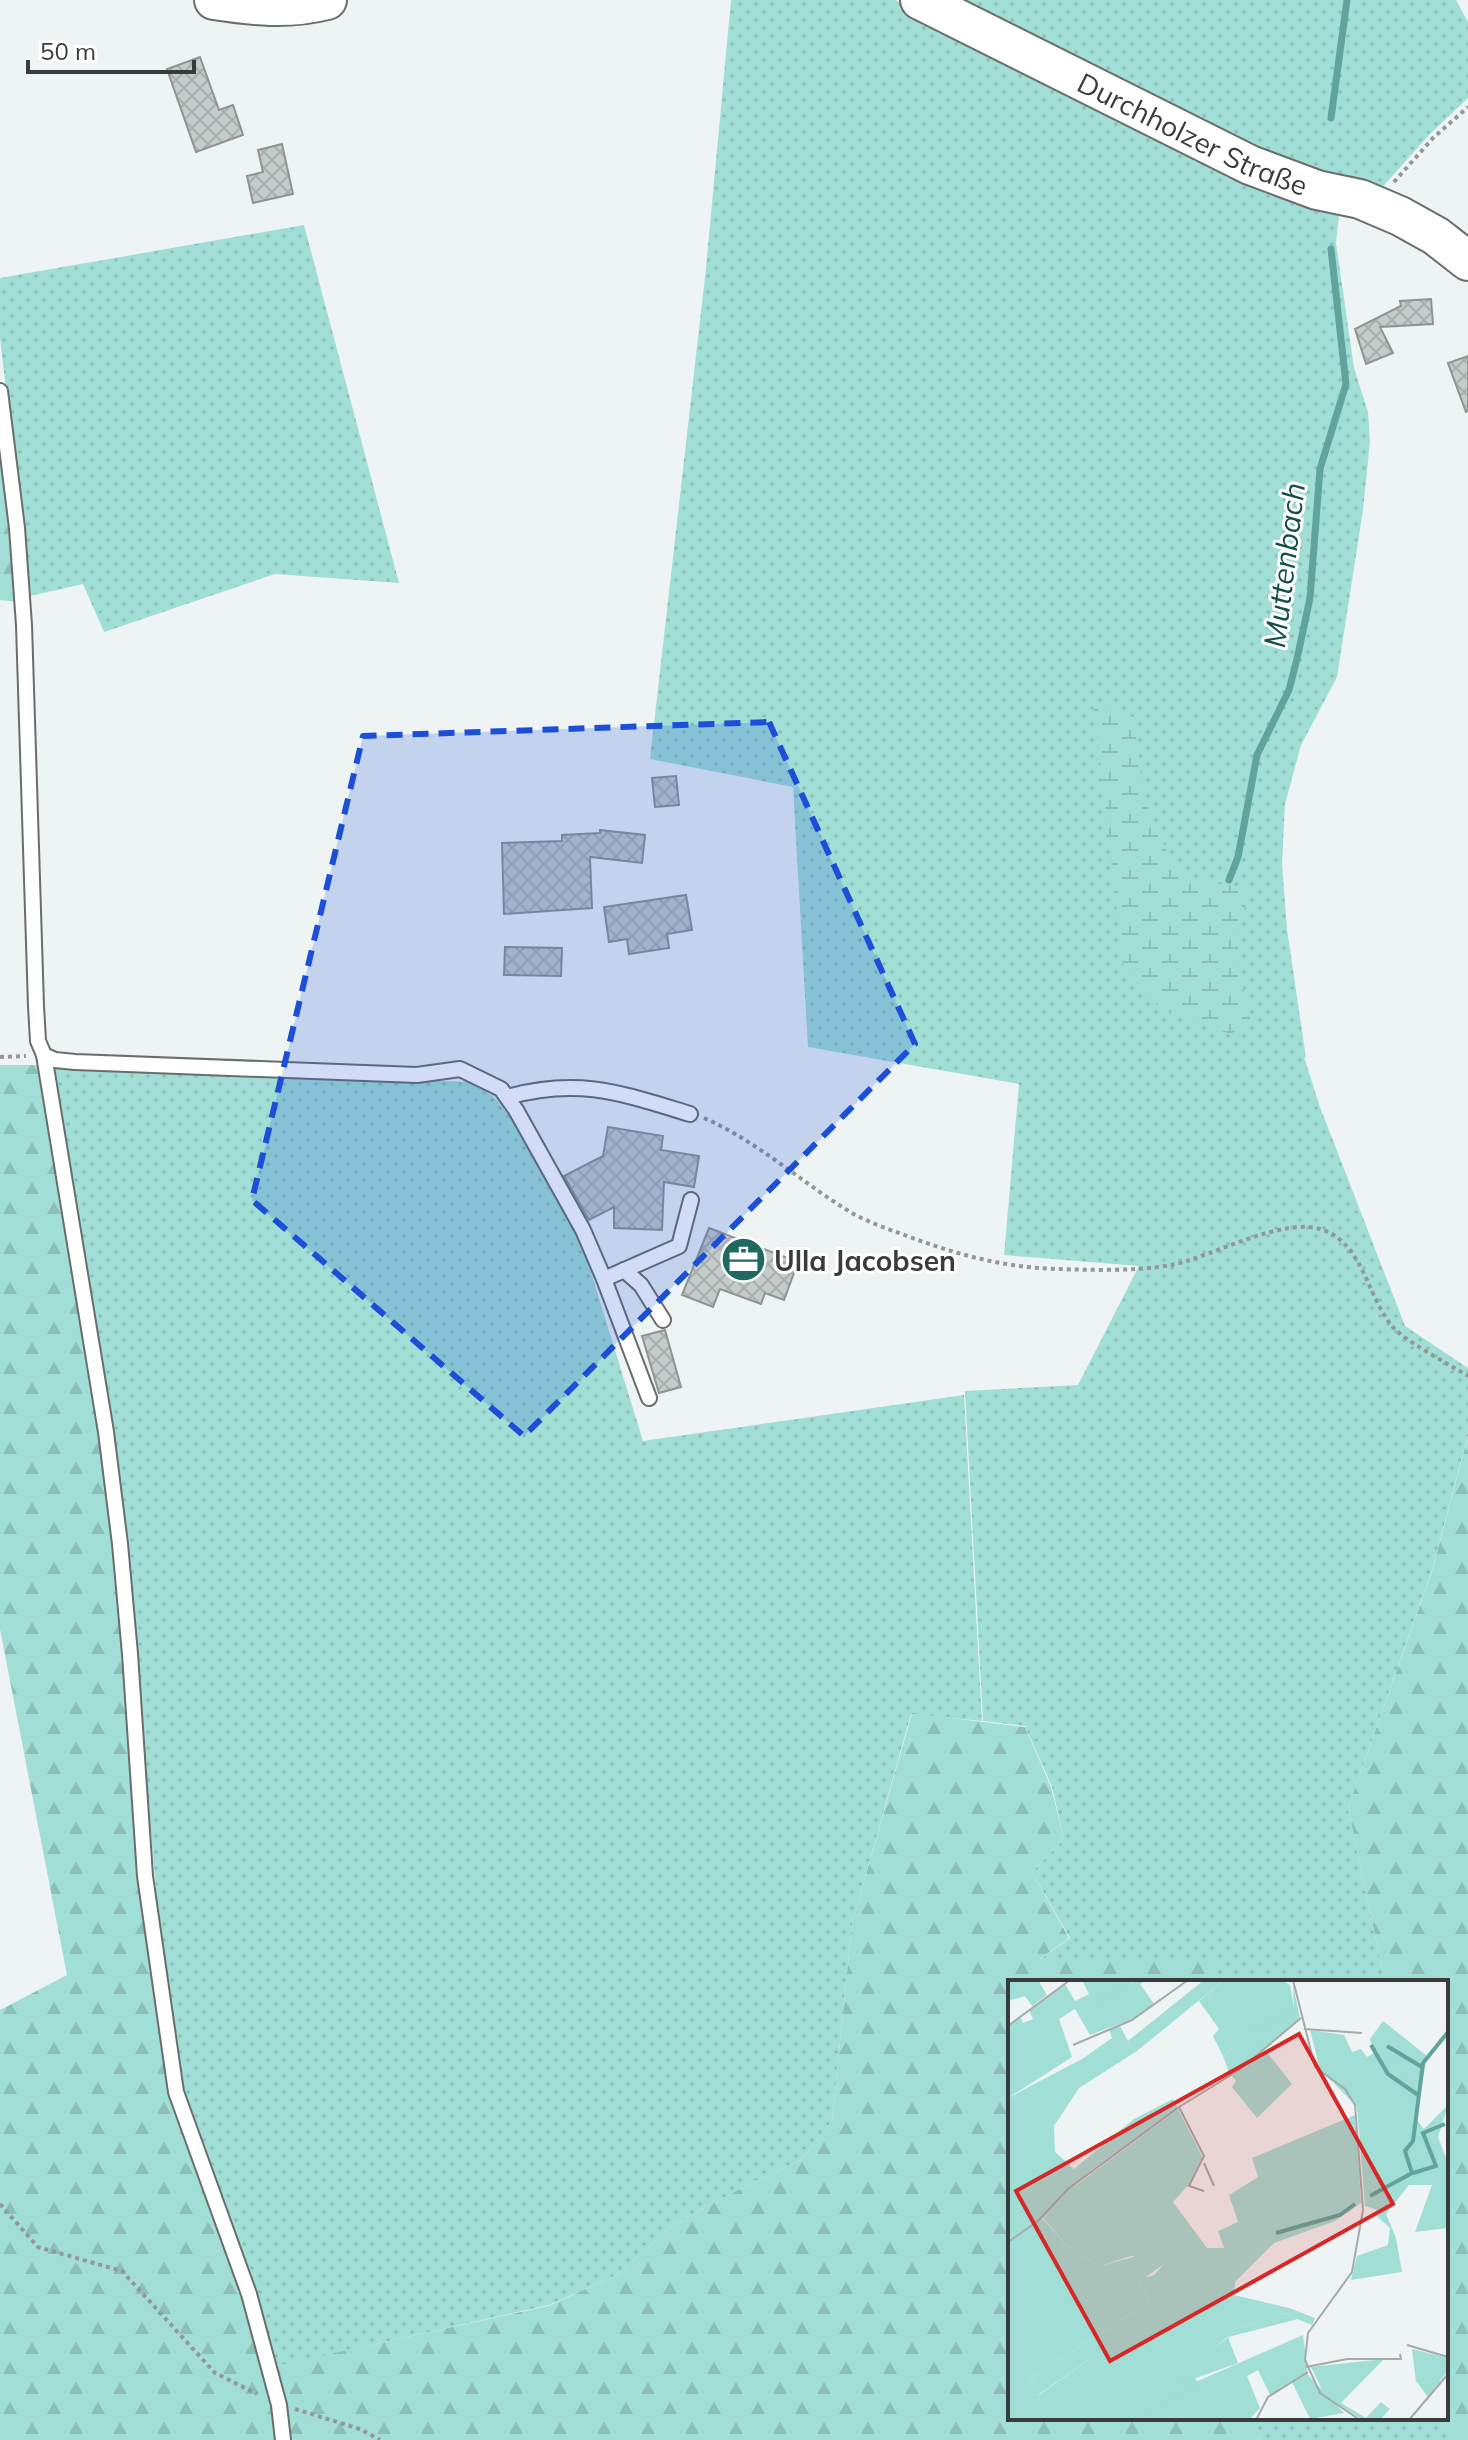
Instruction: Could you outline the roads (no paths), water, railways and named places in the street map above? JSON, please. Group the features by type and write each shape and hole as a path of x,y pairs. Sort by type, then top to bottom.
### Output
{"main road":[{"path":"214,0 274,8 327,0"},
{"name":"Durchholzer Straße","path":"920,0 1250,165 1317,190 1360,199 1400,216 1436,236 1468,261"}],"lane":[{"path":"0,391 17,528 23,611 38,1041 44,1055 106,1432 130,1654 145,1876 176,2092 249,2294 279,2405 283,2440"},
{"path":"44,1055 55,1060 75,1062 417,1075 460,1069 501,1089 516,1110 583,1230 649,1398"},
{"path":"507,1097 532,1090 577,1086 630,1096 690,1114"},
{"path":"604,1279 679,1246 691,1200"},
{"path":"624,1270 641,1285 663,1320"}],"waterway":[{"name":"Muttenbach","path":"1331,118 1347,0"},
{"name":"Muttenbach","path":"1229,880 1238,857 1257,755 1289,690 1297,659 1310,598 1320,469 1346,384 1331,249"}],"place":[{"name":"Ulla Jacobsen","path":"743,1260"}]}
